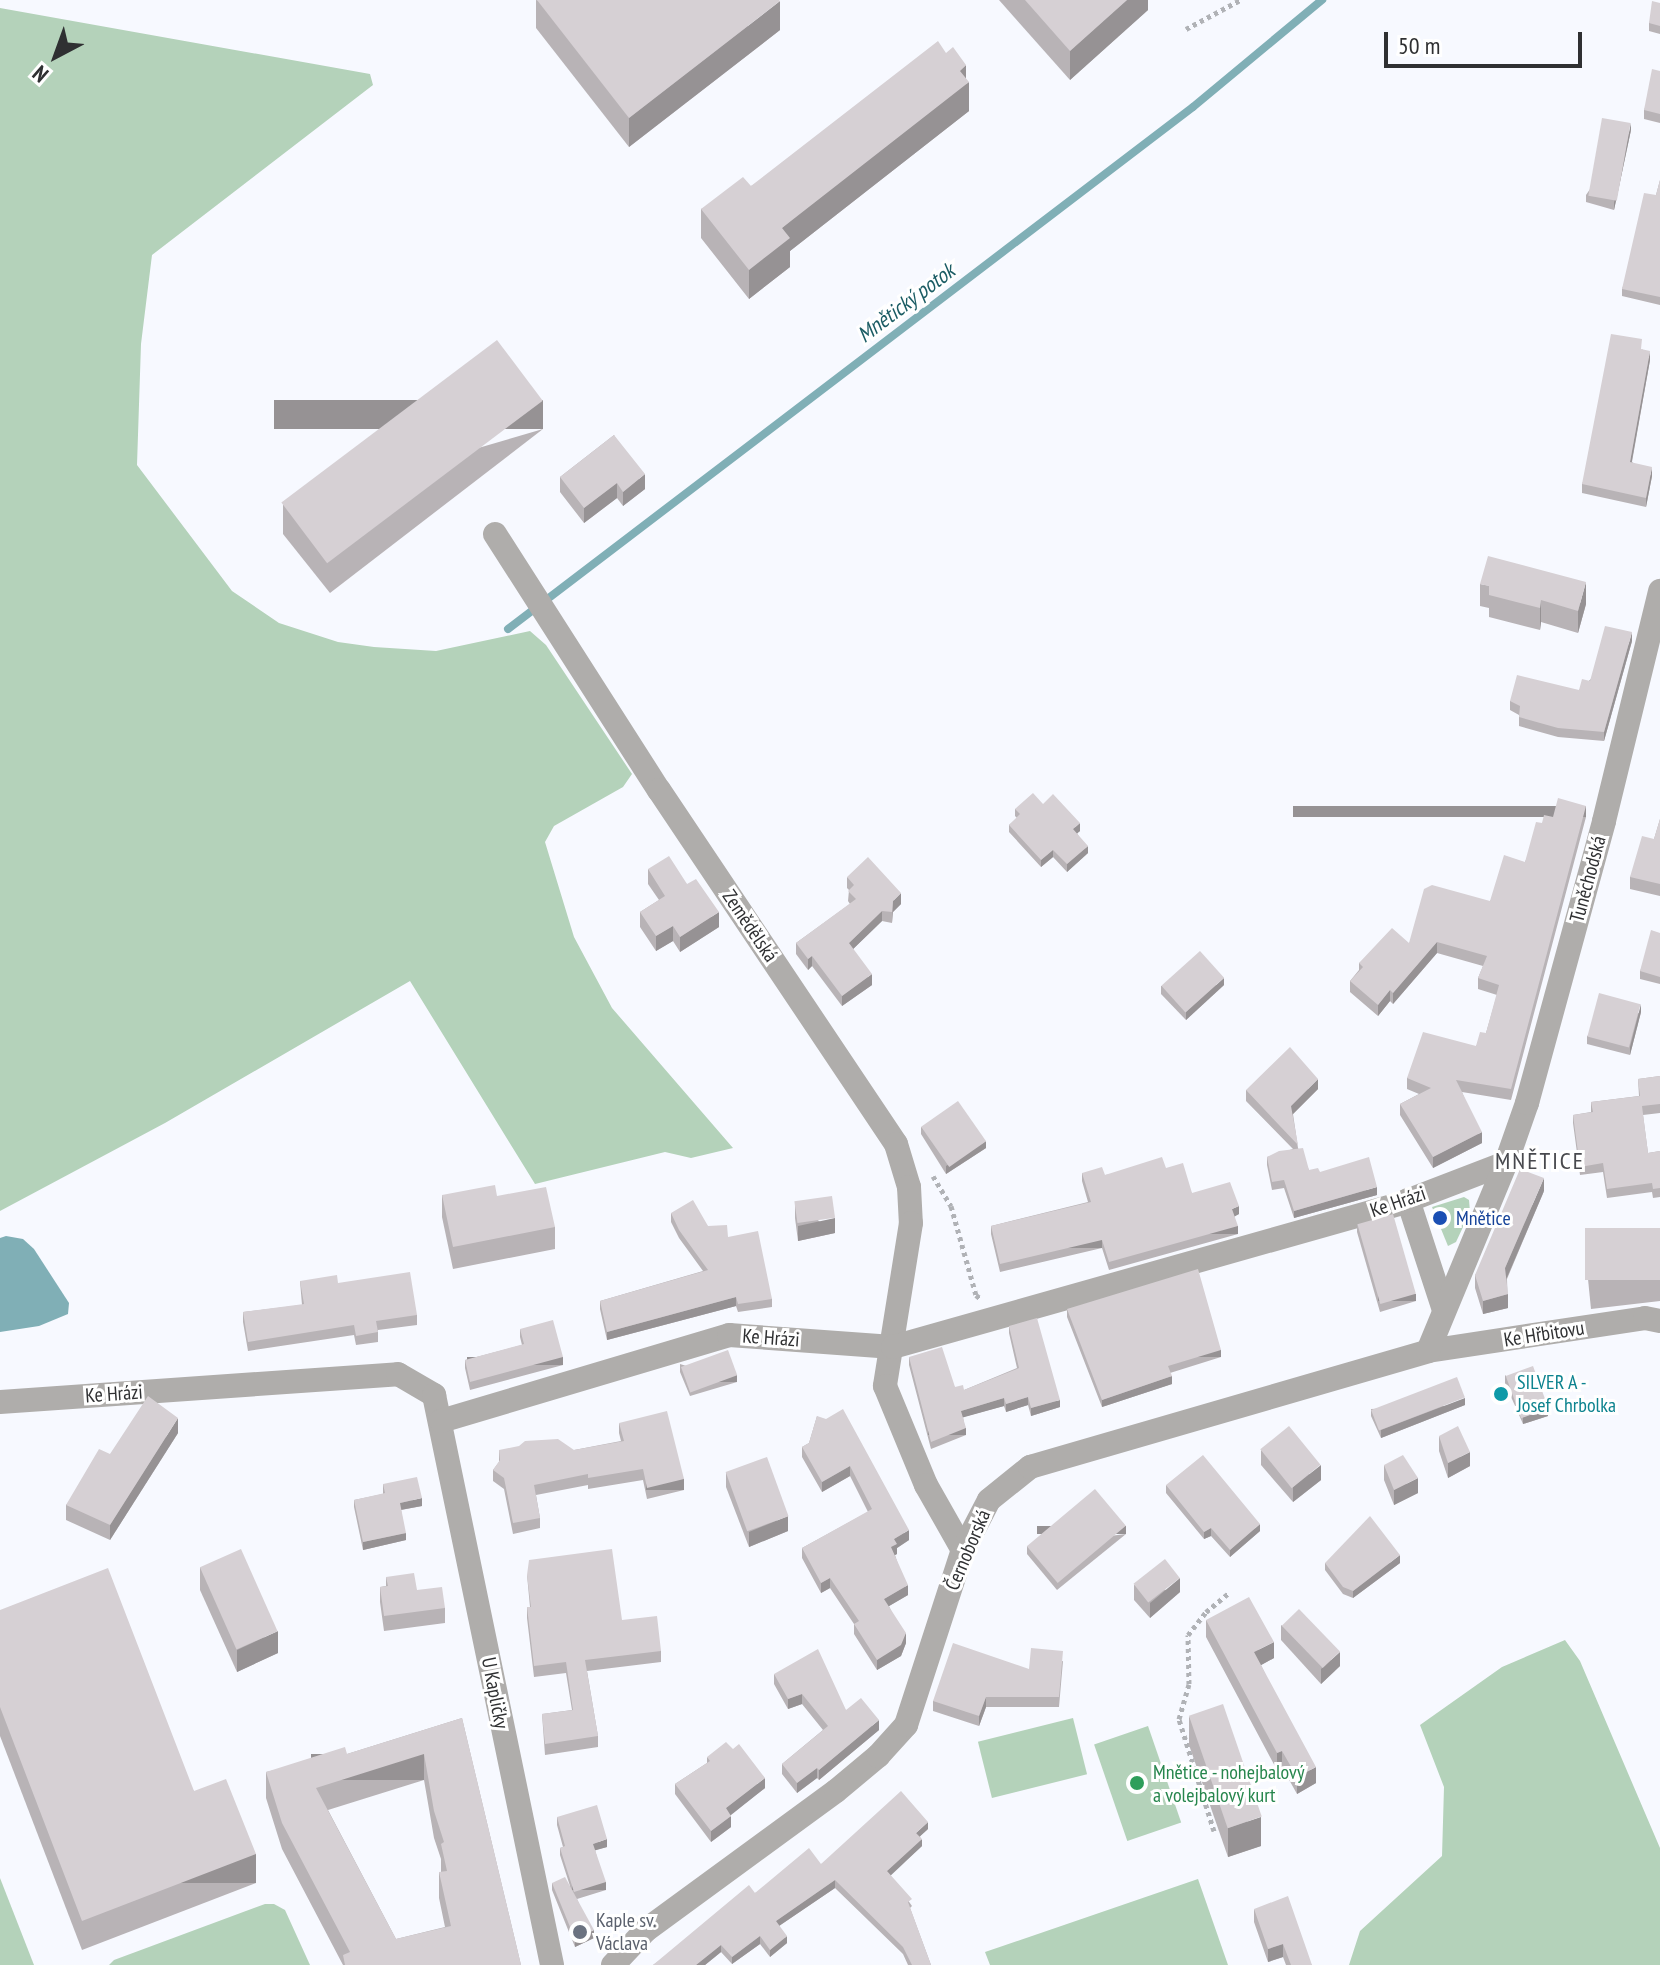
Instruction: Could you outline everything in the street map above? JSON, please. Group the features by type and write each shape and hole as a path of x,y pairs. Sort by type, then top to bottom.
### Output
{"street":[{"name":"Zemědělská","path":"495,534 659,790 896,1144 909,1187 911,1223 885,1386 926,1485 963,1550"},
{"name":"Tuněchodská","path":"1506,1163 1527,1103 1604,821 1660,591"},
{"name":"Ke Hrázi","path":"0,1402 398,1374 434,1395 441,1421 729,1335 893,1347 1408,1200 1506,1163"},
{"path":"1428,1351 1506,1163"},
{"path":"1408,1200 1444,1310"},
{"name":"Ke Hřbitovu","path":"1428,1351 1645,1318 1660,1321"},
{"name":"Černoborská","path":"613,1965 646,1930 836,1791 878,1756 906,1725 963,1550 989,1500 1030,1467 1428,1351"},
{"name":"U Kapličky","path":"441,1421 552,1965"}],"path":[{"path":"1186,29 1240,0"},
{"path":"930,1171 951,1206 976,1295 986,1304 991,1319"},
{"path":"1214,1831 1179,1719 1189,1684 1188,1635 1206,1612 1230,1592"}],"green space":[{"path":"0,8 370,74 373,85 152,255 141,344 137,465 232,591 279,623 338,642 374,647 436,651 530,631 546,645 632,774 623,787 554,826 545,842 574,937 612,1008 733,1148 691,1158 665,1152 535,1184 410,981 165,1123 0,1211"},
{"path":"1464,1197 1469,1200 1470,1212 1456,1242 1448,1246 1432,1207"},
{"path":"1565,1640 1580,1661 1660,1848 1660,1965 1349,1965 1360,1931 1442,1856 1444,1787 1420,1725 1502,1667"},
{"path":"1073,1718 1087,1774 992,1798 978,1742"},
{"name":"Mnětice - nohejbalový a volejbalový kurt","path":"1148,1726 1181,1822 1127,1841 1094,1745"},
{"path":"0,1878 34,1965 0,1965"},
{"path":"1198,1879 1228,1965 990,1965 985,1952"},
{"path":"265,1904 274,1904 285,1910 310,1965 109,1965 114,1960"}],"water":[{"path":"0,1238 23,1239 34,1249 69,1303 68,1314 39,1326 0,1332"}],"building":[{"path":"537,0 779,0 780,1 629,118"},
{"path":"1025,0 1127,0 1070,51"},
{"path":"1652,1 1660,3 1660,26 1649,23"},
{"path":"938,41 946,53 953,47 966,65 960,71 969,82 782,228 790,238 749,270 701,209 743,177 751,186"},
{"path":"1652,69 1660,71 1660,114 1644,110"},
{"path":"1602,118 1631,123 1617,201 1588,196"},
{"path":"1660,180 1660,297 1622,289 1644,193 1656,195"},
{"path":"1611,334 1642,339 1641,349 1650,351 1630,462 1652,467 1646,498 1582,484"},
{"path":"497,340 543,401 327,563 281,502"},
{"path":"614,435 645,474 623,492 617,483 584,508 560,477"},
{"path":"1488,556 1586,582 1578,611 1541,600 1540,608 1489,595 1489,586 1480,584"},
{"path":"1605,626 1632,632 1604,732 1558,728 1519,717 1520,706 1510,701 1517,675 1579,690 1582,679 1590,681"},
{"path":"1033,793 1043,804 1053,794 1080,823 1073,829 1088,846 1067,864 1053,850 1041,860 1009,825 1020,814 1015,809"},
{"path":"1558,798 1586,806 1511,1089 1456,1080 1482,1132 1433,1157 1400,1104 1431,1088 1407,1078 1423,1032 1476,1046 1480,1032 1486,1033 1499,985 1478,978 1487,956 1437,942 1393,993 1390,990 1378,1005 1350,981 1363,967 1359,963 1392,928 1409,943 1424,889 1432,885 1490,901 1504,855 1525,862 1536,822 1542,823 1544,815 1553,817"},
{"path":"1660,819 1660,884 1630,877 1642,836 1654,839"},
{"path":"669,856 687,884 696,879 719,912 680,937 673,926 656,936 640,912 665,896 648,869"},
{"path":"868,857 901,893 893,901 892,912 882,911 849,943 872,974 842,996 812,956 808,959 796,943 856,899 848,891 854,885 847,877"},
{"path":"1651,930 1660,933 1660,977 1640,971"},
{"path":"1200,951 1224,978 1185,1013 1161,986"},
{"path":"1599,993 1641,1004 1629,1048 1587,1036"},
{"path":"1290,1047 1318,1079 1291,1106 1298,1145 1246,1090"},
{"path":"1660,1076 1660,1104 1642,1106 1648,1153 1660,1151 1660,1188 1653,1189 1652,1183 1607,1189 1603,1163 1580,1167 1573,1115 1593,1112 1591,1102 1640,1096 1638,1079"},
{"path":"958,1101 986,1141 949,1167 921,1127"},
{"path":"1303,1148 1309,1170 1318,1168 1320,1172 1369,1157 1377,1187 1294,1211 1284,1180 1272,1182 1267,1157 1279,1151"},
{"path":"1162,1157 1166,1168 1183,1163 1192,1193 1230,1182 1239,1206 1232,1209 1238,1226 1109,1262 1102,1240 1000,1264 991,1226 1091,1202 1082,1173 1102,1167 1105,1175"},
{"path":"1520,1169 1544,1178 1505,1268 1508,1294 1483,1301 1475,1275"},
{"path":"495,1185 497,1196 546,1187 555,1227 453,1247 442,1195"},
{"path":"832,1196 835,1218 797,1223 794,1201"},
{"path":"693,1200 708,1226 727,1225 728,1237 758,1231 772,1299 738,1304 736,1297 607,1332 600,1301 708,1270 679,1230 671,1213"},
{"path":"1393,1214 1416,1294 1380,1304 1357,1224"},
{"path":"1585,1228 1660,1228 1660,1280 1585,1280"},
{"path":"1198,1269 1221,1350 1168,1366 1172,1376 1102,1400 1067,1309"},
{"path":"410,1272 417,1315 376,1321 378,1332 356,1336 354,1325 248,1342 243,1312 304,1304 300,1281 337,1275 338,1283"},
{"path":"1037,1318 1060,1400 1031,1408 1028,1397 1006,1404 1004,1398 961,1411 966,1428 931,1442 909,1357 942,1347 955,1387 963,1385 964,1390 1019,1368 1009,1326"},
{"path":"553,1320 563,1357 470,1382 465,1360 524,1344 520,1329"},
{"path":"728,1350 737,1375 690,1392 681,1367"},
{"path":"1533,1366 1548,1408 1521,1418 1506,1376"},
{"path":"1457,1377 1465,1398 1379,1431 1371,1410"},
{"path":"148,1396 178,1418 110,1525 66,1505 99,1449 110,1454"},
{"path":"843,1409 909,1530 894,1539 897,1544 891,1547 908,1585 884,1599 906,1633 901,1645 877,1660 854,1624 859,1621 830,1578 821,1583 802,1548 872,1509 850,1466 822,1482 802,1447 809,1443 817,1416 826,1419"},
{"path":"667,1411 684,1479 647,1488 643,1469 588,1478 588,1474 534,1485 540,1518 513,1523 504,1478 493,1470 500,1460 499,1450 519,1446 525,1441 558,1439 574,1450 624,1441 619,1423"},
{"path":"1289,1426 1320,1465 1292,1488 1260,1449"},
{"path":"1458,1426 1470,1452 1448,1463 1439,1436"},
{"path":"1203,1455 1260,1524 1230,1550 1211,1528 1204,1532 1166,1485"},
{"path":"1403,1455 1418,1478 1394,1490 1384,1465"},
{"path":"767,1457 789,1516 747,1531 726,1472"},
{"path":"417,1477 422,1498 400,1503 406,1533 363,1542 354,1500 385,1493 383,1484"},
{"path":"1095,1489 1126,1526 1058,1583 1027,1546"},
{"path":"1370,1516 1400,1555 1353,1591 1343,1587 1325,1563"},
{"path":"241,1549 278,1631 236,1650 200,1567"},
{"path":"612,1549 622,1620 657,1616 661,1651 585,1660 598,1736 545,1744 542,1714 573,1710 566,1662 534,1666 527,1607 531,1607 527,1575 529,1560"},
{"path":"1165,1559 1180,1578 1148,1603 1133,1584"},
{"path":"108,1568 194,1791 226,1779 256,1854 82,1921 0,1707 0,1610"},
{"path":"414,1573 417,1590 442,1587 445,1608 384,1616 380,1587 388,1586 386,1577"},
{"path":"1249,1597 1274,1642 1254,1652 1316,1767 1297,1777 1282,1751 1277,1753 1206,1620"},
{"path":"1299,1609 1340,1651 1323,1668 1282,1626"},
{"path":"953,1643 1029,1669 1031,1648 1063,1651 1059,1697 986,1697 979,1716 933,1701"},
{"path":"818,1649 846,1710 861,1698 879,1720 819,1770 817,1768 797,1783 782,1764 828,1726 802,1694 788,1699 774,1674"},
{"path":"1223,1704 1262,1817 1228,1828 1189,1716"},
{"path":"462,1718 521,1965 345,1965 343,1955 350,1952 282,1823 266,1772 345,1747 347,1754","holes":["424,1754 434,1811 444,1842 441,1844 447,1871 439,1872 451,1926 396,1939 316,1788"]},
{"path":"726,1742 733,1749 739,1744 765,1778 726,1808 731,1816 711,1831 675,1784 710,1761 707,1757"},
{"path":"901,1791 928,1822 916,1833 922,1839 887,1871 912,1899 908,1902 931,1965 912,1965 903,1947 835,1880 776,1921 787,1936 770,1950 760,1936 732,1957 721,1945 696,1965 653,1965 749,1885 755,1893 809,1848 821,1864"},
{"path":"597,1805 607,1839 593,1844 606,1882 574,1892 560,1848 565,1846 557,1817"},
{"path":"565,1877 594,1930 575,1939 552,1883"},
{"path":"1288,1896 1312,1965 1291,1965 1283,1944 1268,1949 1254,1909"}],"waterway":[{"name":"Mnětický potok","path":"508,629 1193,107 1322,0"}],"place":[{"name":"Mnětice","path":"1440,1218"},
{"name":"SILVER A - Josef Chrbolka","path":"1501,1394"},
{"name":"Mnětice - nohejbalový a volejbalový kurt","path":"1137,1783"},
{"name":"Kaple sv. Václava","path":"580,1932"}],"district":[{"name":"MNĚTICE","path":"1540,1161"}]}
